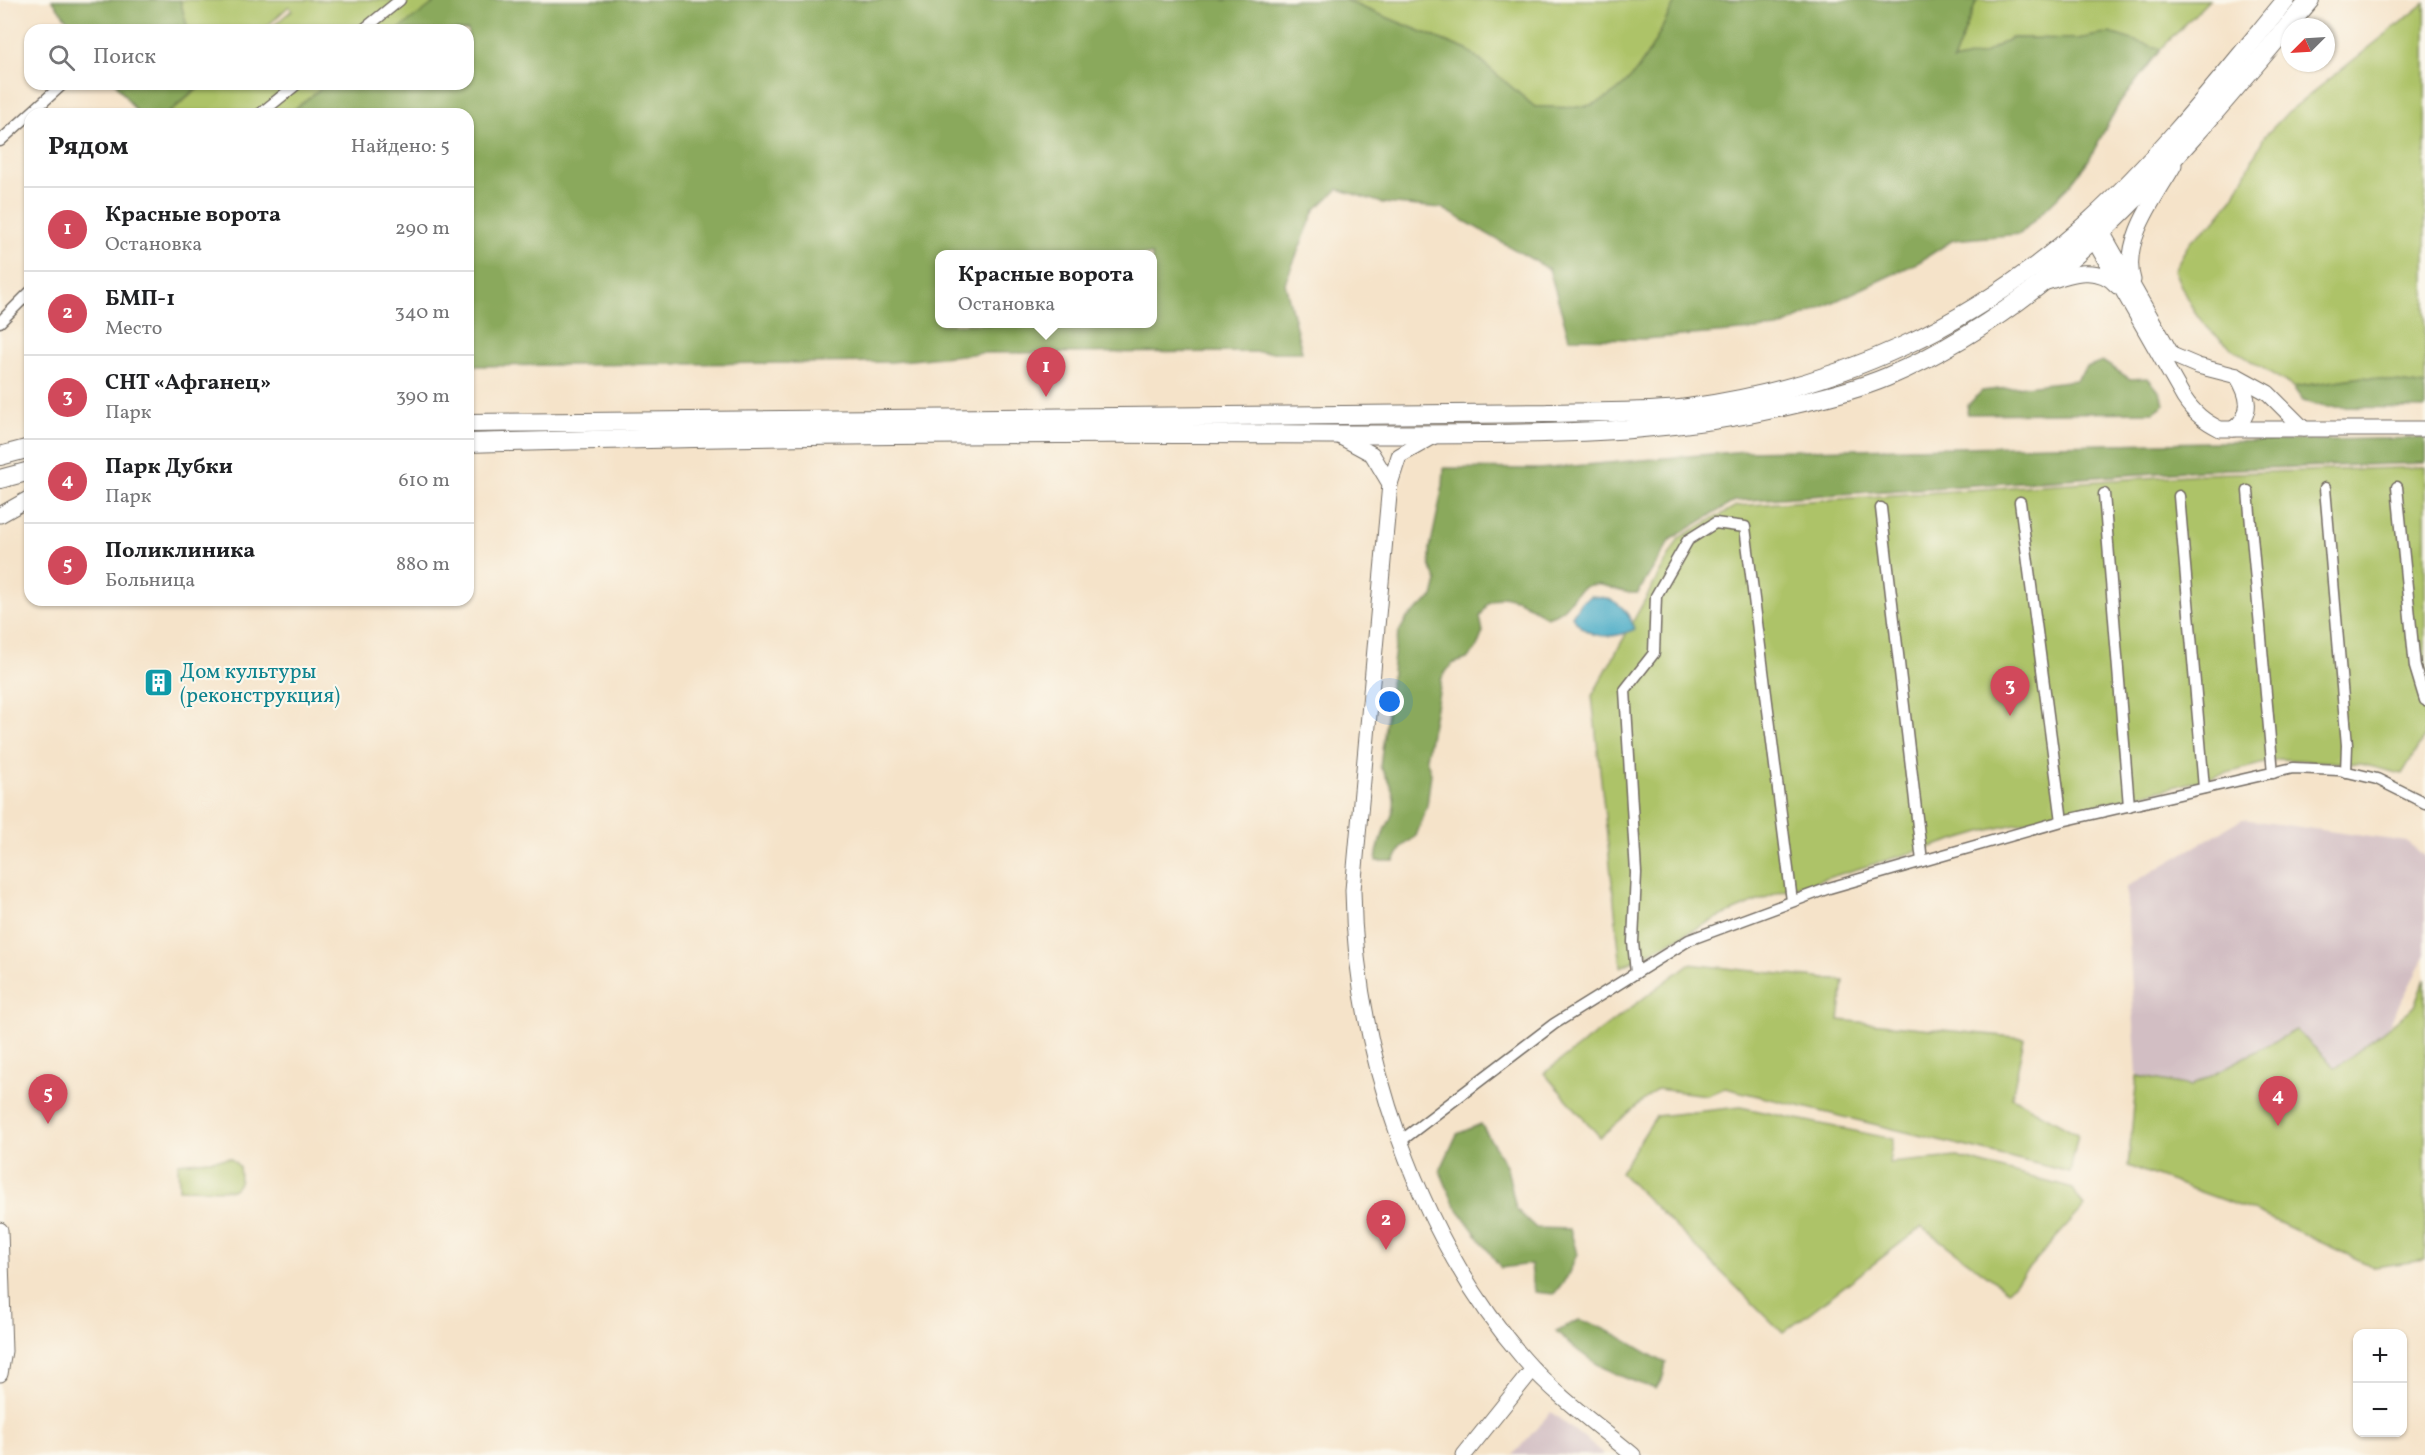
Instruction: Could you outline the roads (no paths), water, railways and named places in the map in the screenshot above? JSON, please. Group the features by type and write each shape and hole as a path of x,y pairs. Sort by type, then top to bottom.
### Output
{"highway":[{"path":"474,443 1147,434 1438,435 1650,430 1708,423 1820,399 1888,376 1935,352 1989,320 2039,285 2096,230 2131,180 2200,104 2286,0"},
{"path":"474,423 1536,413 1685,409 1752,397 1813,382 1889,354 1988,301 2096,230 2142,194 2310,0"},
{"path":"0,456 24,450"},
{"path":"0,478 24,472"}],"street":[{"path":"370,24 400,0"},
{"path":"36,108 56,90"},
{"path":"267,108 290,90"},
{"path":"0,141 24,119"},
{"path":"2133,297 2132,252 2143,220 2181,151"},
{"path":"2096,230 2193,412 2220,429 2425,429"},
{"path":"2039,285 2070,274 2088,272 2103,275 2133,297 2172,356 2198,366 2237,376 2268,393 2304,429"},
{"path":"0,322 24,298"},
{"path":"2233,429 2243,422 2248,413 2248,401 2237,376"},
{"path":"1335,434 1372,454 1390,484"},
{"path":"1438,435 1408,449 1399,456 1390,484 1354,866 1353,912 1366,1025 1402,1140 1430,1211 1457,1269 1479,1303 1533,1369 1633,1455"},
{"path":"2397,487 2415,667 2425,700"},
{"path":"2325,488 2347,745 2346,772"},
{"path":"2248,491 2273,773"},
{"path":"2104,494 2129,806"},
{"path":"2179,496 2204,788"},
{"path":"0,515 24,501"},
{"path":"2020,502 2062,821"},
{"path":"1881,508 1922,861"},
{"path":"1636,973 1633,942 1636,873 1625,690 1654,652 1656,596 1688,540 1715,524 1745,527 1792,902"},
{"path":"1402,1140 1554,1024 1689,940 1829,888 2062,821 2293,768 2346,772 2377,779 2425,803"},
{"path":"2413,797 2425,793"},
{"path":"0,1230 4,1340 0,1374"},
{"path":"1464,1455 1533,1369"}],"water":[{"path":"1591,596 1614,601 1624,609 1635,629 1609,636 1592,634 1585,630 1572,616 1581,602"}],"place":[{"name":"Красные ворота","path":"1046,397"},
{"name":"Дом культуры (реконструкция)","path":"159,683"},
{"name":"СНТ «Афганец»","path":"2010,716"},
{"name":"Поликлиника","path":"48,1124"},
{"name":"Парк Дубки","path":"2278,1126"},
{"name":"БМП-1","path":"1386,1250"}]}
